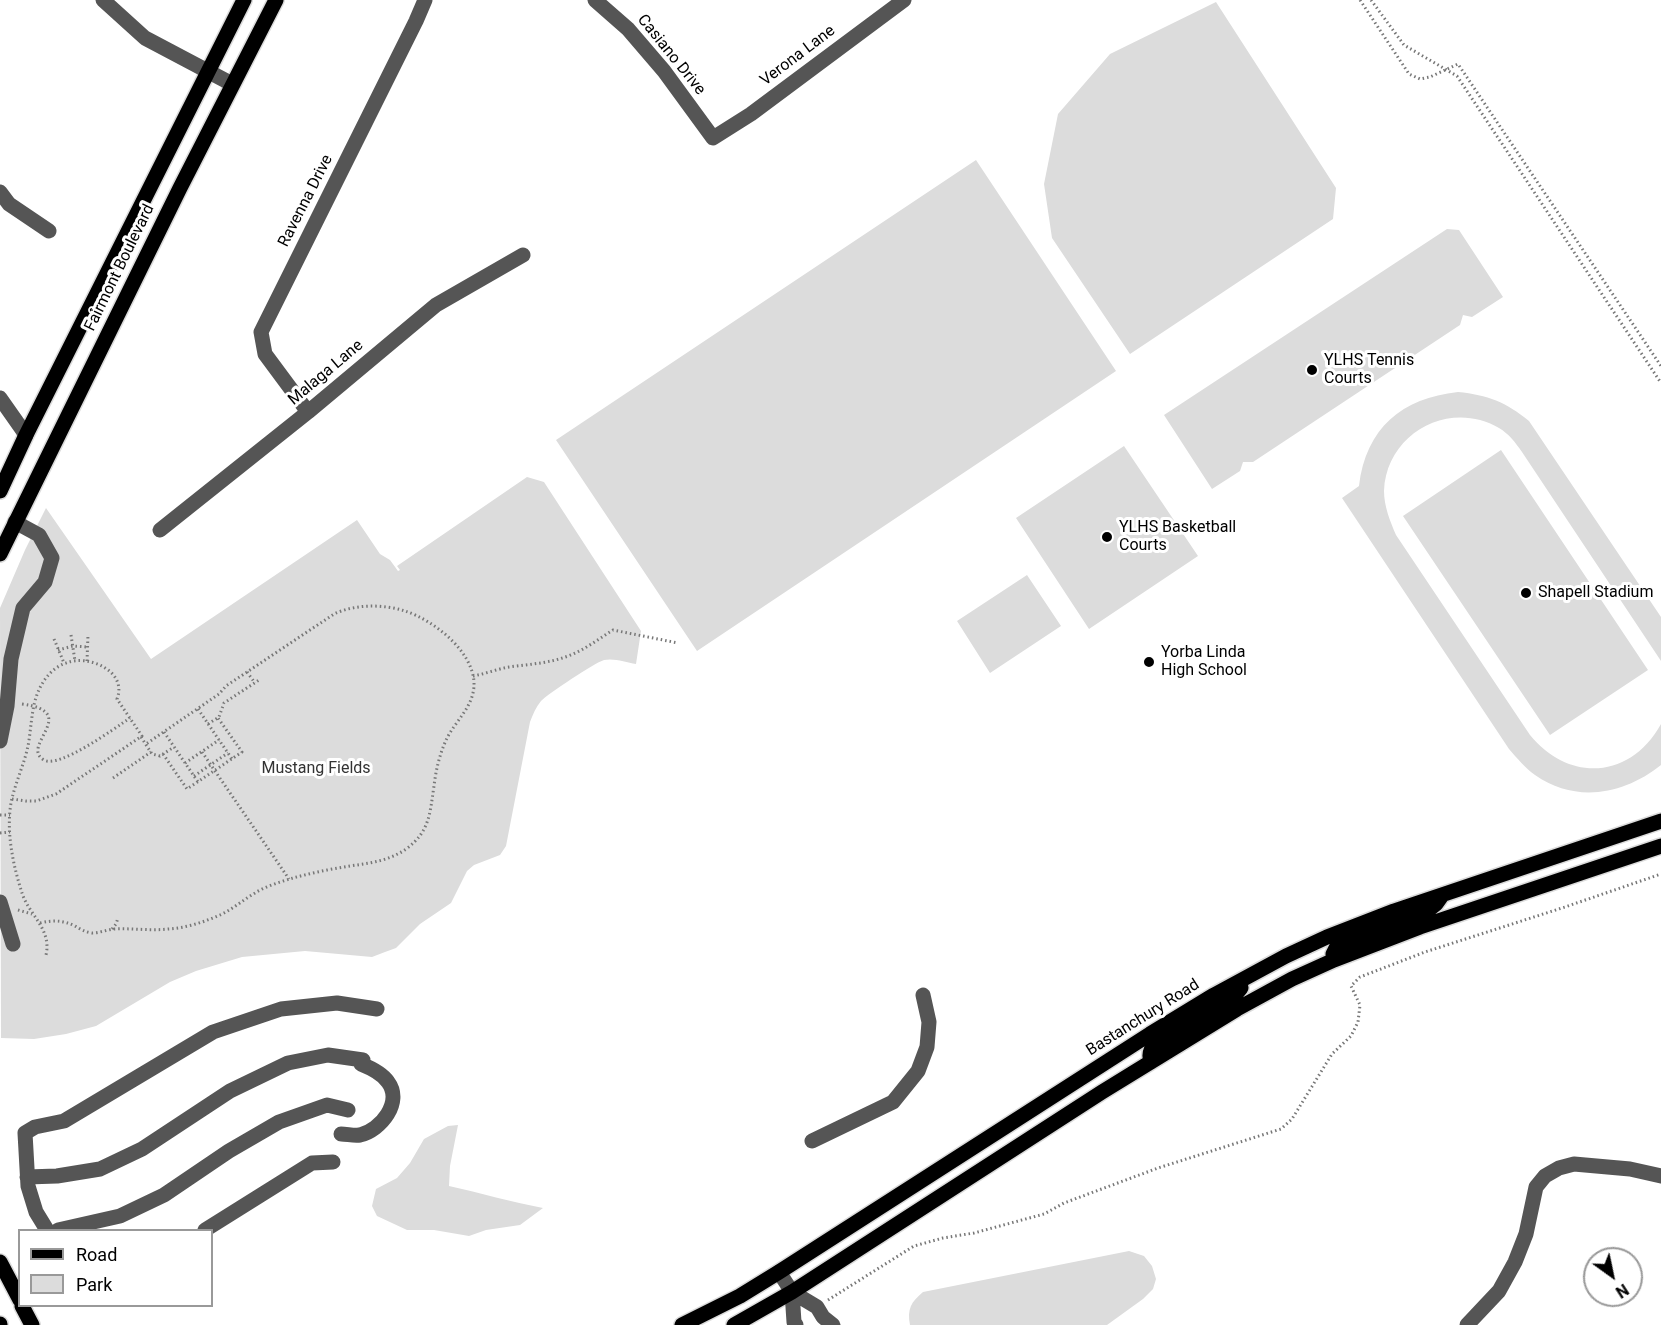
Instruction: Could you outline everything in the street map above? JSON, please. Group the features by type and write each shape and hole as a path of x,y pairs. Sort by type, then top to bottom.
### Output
{"main road":[{"name":"Fairmont Boulevard","path":"0,491 244,0"},
{"name":"Fairmont Boulevard","path":"0,554 232,84 276,0"},
{"name":"Bastanchury Road","path":"682,1325 740,1296 780,1272 1150,1034 1214,995 1286,956 1327,937 1442,894 1661,821"},
{"path":"734,1325 792,1292 1102,1092 1237,1009 1292,979 1420,927 1661,846"},
{"path":"1334,960 1333,954 1337,946 1426,912 1436,904 1442,894"},
{"path":"1151,1062 1149,1055 1151,1048 1236,994 1241,988 1242,980"},
{"path":"0,1262 18,1296"},
{"path":"23,1307 32,1325"}],"street":[{"path":"103,0 145,38 232,84"},
{"name":"Ravenna Drive","path":"308,412 265,354 261,332 416,21 424,0"},
{"name":"Casiano Drive","path":"595,0 628,29 664,70 712,138"},
{"name":"Verona Lane","path":"712,138 751,114 904,0"},
{"path":"0,192 9,204 49,231"},
{"name":"Malaga Lane","path":"160,530 308,412 436,305 523,255"},
{"path":"0,398 26,435"},
{"path":"0,741 7,706 11,659 23,608 45,582 52,558 39,535 15,522"},
{"path":"0,902 13,944"},
{"path":"812,1141 893,1102 918,1071 927,1047 929,1022 923,995"},
{"path":"46,1229 36,1212 28,1185 25,1133 35,1127 64,1121 213,1032 281,1010 337,1003 377,1009"},
{"path":"27,1177 57,1176 100,1169 142,1149 230,1091 288,1063 328,1055 362,1062 377,1071 388,1082 394,1095 389,1113 377,1125 361,1135 341,1134"},
{"path":"62,1229 120,1216 164,1196 229,1151 279,1122 327,1105 348,1110"},
{"path":"207,1229 312,1163 333,1162"},
{"path":"1467,1325 1499,1291 1515,1262 1526,1234 1536,1187 1545,1176 1559,1167 1574,1164 1630,1169 1661,1176"},
{"path":"780,1272 792,1292 795,1325"},
{"path":"792,1292 817,1307 823,1317 833,1325"}],"path":[{"path":"1360,0 1409,74 1420,79 1458,64 1661,366"},
{"path":"1371,0 1404,45 1457,76 1661,383"},
{"path":"40,923 59,921 96,933 112,929 156,930 194,925 221,914 265,888 289,879 383,861 401,852 423,831 431,811 437,766 445,743 472,698 473,676 467,658 449,637 406,611 366,606 343,610 226,686 219,694 146,744"},
{"path":"473,676 560,658 587,647 613,630 678,642"},
{"path":"71,635 75,661"},
{"path":"87,661 88,635"},
{"path":"54,639 64,663"},
{"path":"58,650 73,646 87,646"},
{"path":"46,955 47,937 22,894 11,847 10,832 12,800 28,744 35,698 43,683 64,663 87,661 100,665 110,671 116,679 119,687 117,699 151,752 160,756 174,747"},
{"path":"247,672 255,683"},
{"path":"208,724 218,718 225,702 259,680"},
{"path":"219,694 225,702"},
{"path":"20,704 34,705 48,713 48,726 38,746 38,752 45,761 52,762 84,748 130,718"},
{"path":"198,709 232,759"},
{"path":"163,754 187,789 215,771 242,753 218,718"},
{"path":"164,732 198,782"},
{"path":"12,800 36,801 56,794 141,737"},
{"path":"185,763 219,740"},
{"path":"113,778 151,752"},
{"path":"202,752 289,879"},
{"path":"194,776 228,753"},
{"path":"0,814 10,815"},
{"path":"0,832 10,832"},
{"path":"817,1307 914,1246 1044,1214 1064,1203 1158,1168 1281,1129 1293,1119 1332,1054 1351,1036 1358,1022 1360,1005 1351,986 1360,977 1425,952 1661,874"},
{"path":"112,929 118,918"}],"green space":[{"path":"1216,2 1336,188 1333,219 1130,354 1052,238 1044,184 1058,114 1110,54"},
{"path":"976,160 1116,371 697,651 556,440"},
{"name":"YLHS Tennis Courts","path":"1447,229 1459,230 1503,297 1472,317 1463,315 1460,325 1253,462 1243,462 1240,471 1212,489 1164,415"},
{"path":"1458,392 1496,400 1529,421 1661,617 1661,661 1522,452 1512,438 1499,428 1480,420 1461,417 1442,420 1424,427 1408,438 1396,453 1388,470 1384,491 1386,508 1396,535 1530,735 1546,751 1563,761 1581,767 1599,768 1617,764 1633,756 1648,742 1661,724 1661,765 1632,783 1600,792 1567,790 1551,784 1524,766 1509,749 1342,498 1359,486 1370,448 1379,432 1390,420 1404,409 1420,401"},
{"name":"YLHS Basketball Courts","path":"1124,446 1198,556 1089,629 1016,518"},
{"name":"Shapell Stadium","path":"1501,450 1648,670 1550,735 1403,516"},
{"name":"Mustang Fields","path":"527,477 544,482 641,631 636,664 604,660 545,697 533,713 506,846 500,855 474,865 467,871 451,903 420,924 396,948 372,957 305,951 242,957 196,971 170,982 96,1026 34,1039 1,1038 0,608 46,508 151,659 357,520 380,554 390,560 398,571 400,570 397,566"},
{"path":"1027,575 1061,626 990,673 957,621"},
{"path":"458,1125 450,1166 449,1186 543,1208 520,1225 486,1230 469,1236 434,1230 407,1230 377,1216 372,1206 376,1189 397,1178 410,1163 424,1139 448,1126"},
{"path":"1129,1251 1144,1256 1152,1266 1156,1279 1153,1289 1143,1299 1107,1325 910,1325 911,1306 923,1292"}],"place":[{"name":"YLHS Tennis Courts","path":"1312,370"},
{"name":"YLHS Basketball Courts","path":"1107,537"},
{"name":"Shapell Stadium","path":"1526,593"},
{"name":"Yorba Linda High School","path":"1149,662"}]}
